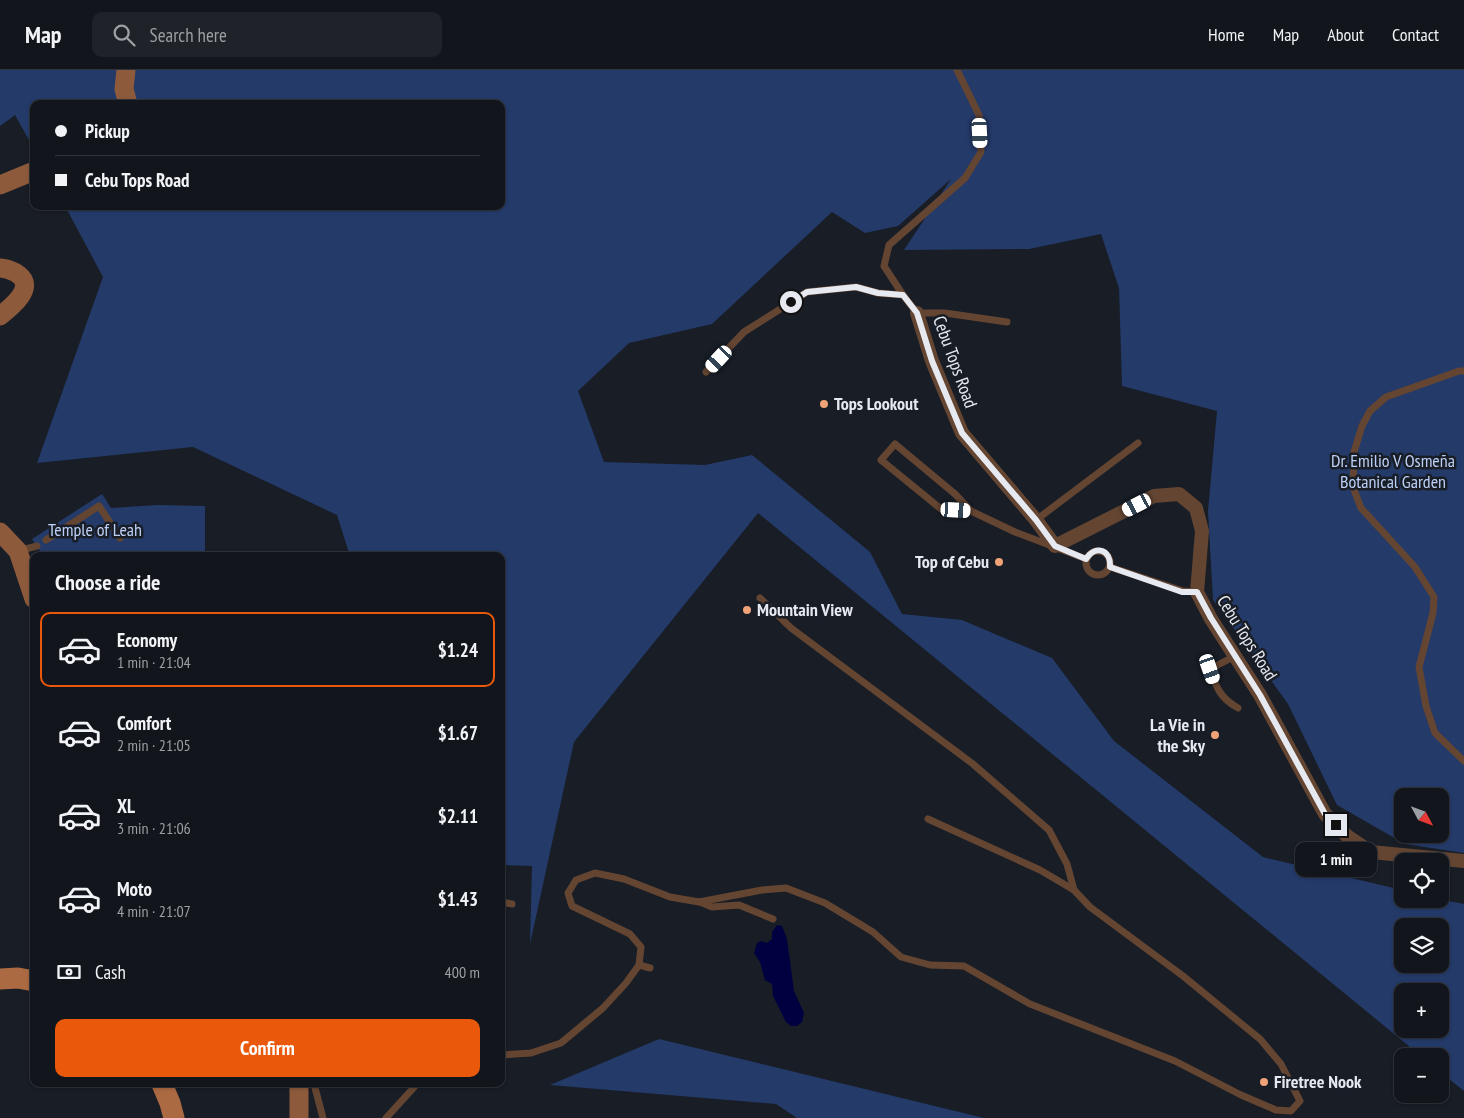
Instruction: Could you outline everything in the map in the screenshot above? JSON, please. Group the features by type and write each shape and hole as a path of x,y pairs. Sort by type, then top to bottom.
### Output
{"main road":[{"path":"0,979 18,978 30,980"},
{"path":"163,1087 174,1118"}],"street":[{"path":"126,70 124,89 127,100"},
{"path":"0,185 30,173"},
{"path":"0,268 13,270 22,277 24,283 22,295 11,308 0,316"},
{"name":"Cebu Tops Road","path":"917,313 932,361 962,433 1036,520 1055,546 1154,496 1179,494 1196,508 1202,531 1197,592 1211,618 1260,695 1325,814 1347,836 1371,852 1464,861"},
{"path":"0,532 18,551 30,586"},
{"path":"299,1118 300,1087"}],"lane":[{"path":"957,70 979,115 981,152 965,178 889,245 884,266 917,313 945,313 1007,322"},
{"path":"706,372 744,332 807,292 856,287 878,293 903,295"},
{"path":"1464,371 1459,371 1386,397 1370,411 1362,426 1354,452 1353,487 1361,508 1415,568 1434,597 1433,613 1419,667 1426,706 1435,732 1464,761"},
{"path":"971,511 941,509 881,460 895,444 955,494 971,511 1015,532 1086,559"},
{"path":"1036,520 1138,444"},
{"path":"46,540 99,506 120,538"},
{"path":"18,551 37,546"},
{"path":"1096,551 1102,551 1108,555 1110,567 1107,572 1097,576 1087,570 1085,565 1086,559 1096,551"},
{"path":"1110,567 1182,592 1197,592"},
{"path":"760,598 798,634 972,764 1049,830 1068,864 1074,890"},
{"path":"1235,656 1210,669 1217,690 1238,708"},
{"path":"699,902 762,890 786,888 825,903 873,932 902,956 930,965 964,966 1030,1004 1175,1061 1276,1110 1292,1111 1300,1101 1280,1064 1260,1039 1183,976 1090,907 1074,890 1023,862 928,819"},
{"path":"505,1054 532,1053 561,1043 603,1008 640,965 640,947 630,934 572,906 568,893 576,880 594,872 624,879 670,896 699,902 712,907 739,905 773,919"},
{"path":"505,903 512,904"},
{"path":"640,965 650,968"},
{"path":"315,1087 323,1118"},
{"path":"386,1118 413,1087"}],"green space":[{"name":"Dr. Emilio V Osmeña Botanical Garden","path":"0,70 1464,70 1464,853 1403,843 1449,843 1449,788 1394,788 1394,838 1337,805 1288,704 1213,600 1208,511 1217,411 1122,386 1119,288 1101,234 1029,249 904,250 951,179 898,226 865,233 832,212 712,324 629,343 578,391 604,462 705,465 752,455 870,552 902,614 962,620 1052,658 1114,741 1263,857 1394,888 1394,908 1449,908 1449,901 1464,904 1464,1091 1449,1079 1449,1048 1411,1048 1399,1038 1449,1038 1449,983 1394,983 1394,1034 758,513 574,742 530,944 532,866 505,865 505,552 349,552 337,515 193,447 37,463 103,277 67,210 505,210 505,100 30,100 30,142 15,115 0,126"},
{"name":"Temple of Leah","path":"102,494 111,508 157,505 205,506 205,552 40,552 32,539"},
{"path":"659,1039 984,1118 797,1118 776,1104 550,1085"}],"shaded area":[{"path":"777,925 782,926 787,939 794,991 804,1013 802,1022 797,1026 791,1026 786,1022 773,996 772,984 765,980 760,962 754,953 757,943 761,941 767,943 772,939 772,932"}],"place":[{"name":"Tops Lookout","path":"824,404"},
{"name":"Top of Cebu","path":"999,562"},
{"name":"Mountain View","path":"747,610"},
{"name":"La Vie in the Sky","path":"1215,735"},
{"name":"Firetree Nook","path":"1264,1082"}],"route":[{"path":"791,302 807,292 856,287 878,293 903,295 917,313 932,361 962,433 1036,520 1055,546 1086,559 1090,554 1102,551 1108,555 1110,567 1182,592 1197,592 1211,618 1260,695 1325,814 1336,825"}]}
